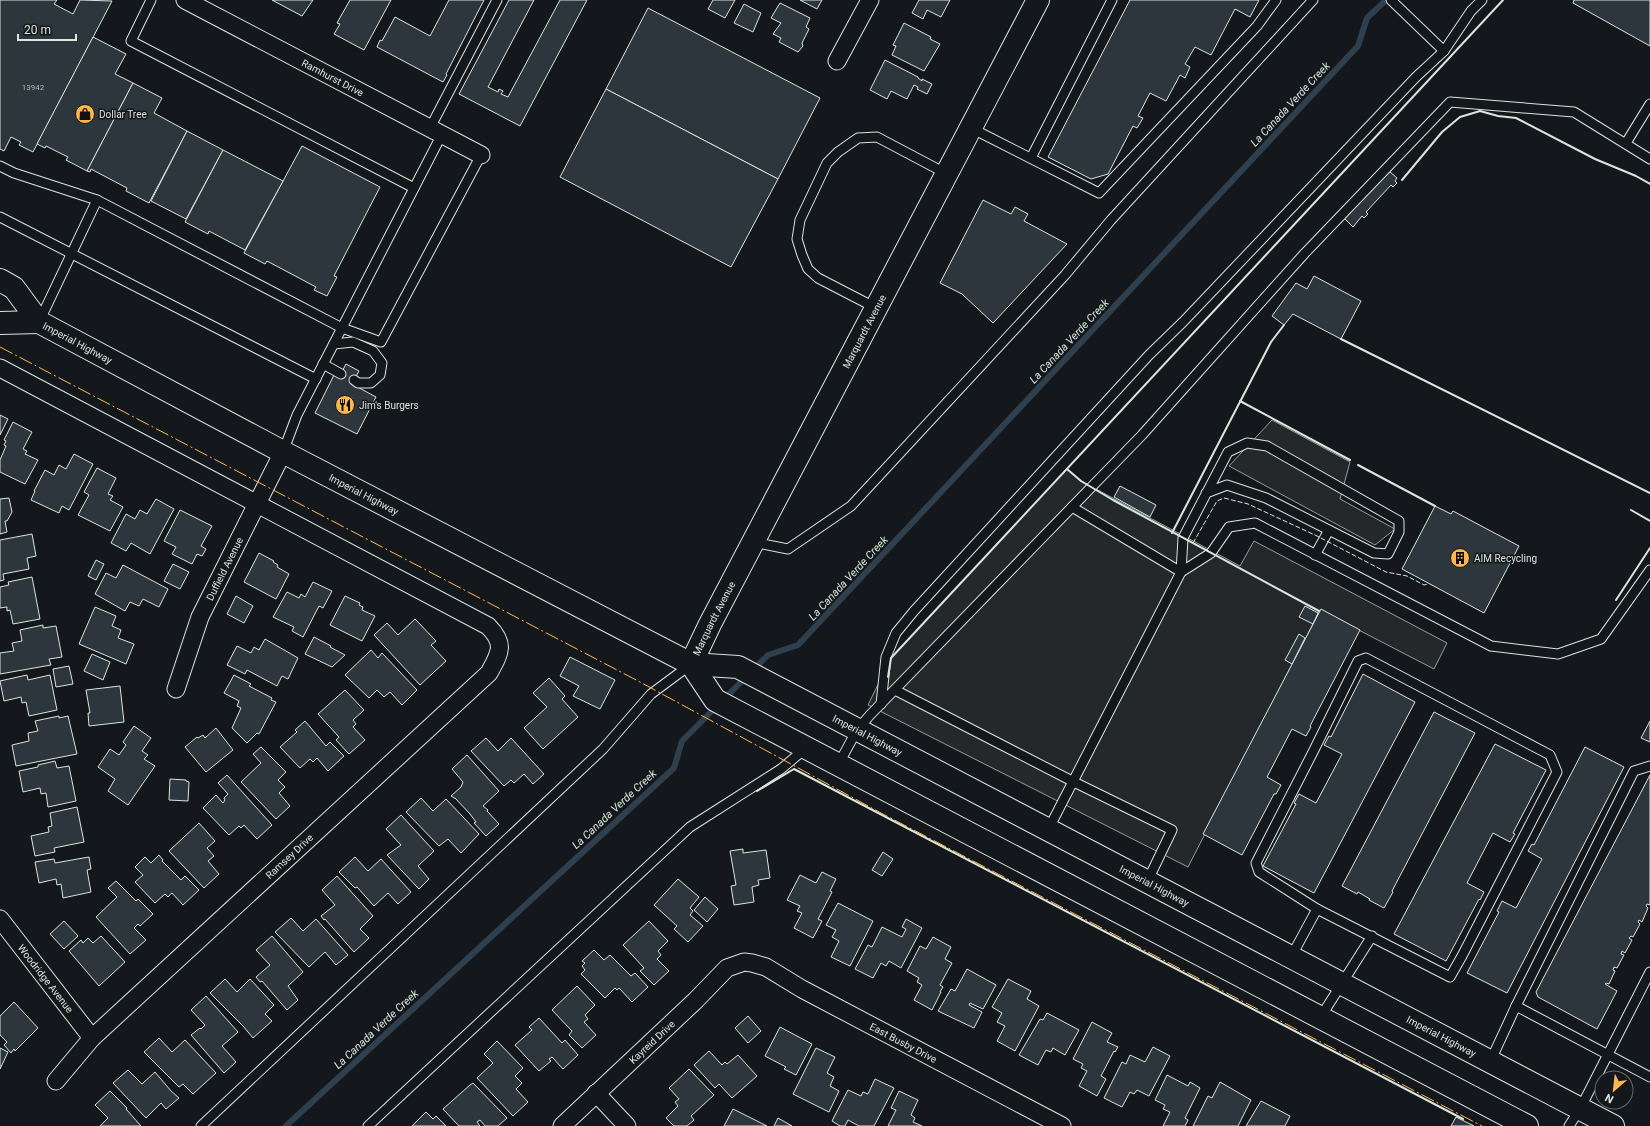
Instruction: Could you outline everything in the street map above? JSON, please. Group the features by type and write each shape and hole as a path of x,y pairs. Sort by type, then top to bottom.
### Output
{"main road":[{"name":"Marquardt Avenue","path":"697,667 753,542 1038,0"},
{"name":"Imperial Highway","path":"0,280 14,288 39,322 283,452 697,667 738,667 1490,1062 1574,1117 1613,1126"},
{"name":"Imperial Highway","path":"0,323 39,322"},
{"name":"Imperial Highway","path":"697,667 715,700 1527,1126"}],"street":[{"name":"Ramhurst Drive","path":"185,0 481,155"},
{"path":"837,61 870,0"},
{"path":"0,368 257,504"},
{"name":"Duffield Avenue","path":"176,689 200,617 283,452"},
{"name":"Ramsey Drive","path":"56,1081 92,1038 489,673 500,649 496,634 488,626 257,504"},
{"name":"Woodridge Avenue","path":"0,919 92,1038"},
{"name":"Kayreid Drive","path":"562,1126 695,1001 727,968 744,962"},
{"name":"East Busby Drive","path":"744,962 766,967 802,989 1062,1126"},
{"path":"596,1094 627,1126"}],"lane":[{"path":"151,0 131,41 414,188"},
{"path":"283,452 297,415 414,188 436,131 497,0"},
{"path":"1031,158 1112,0"},
{"path":"971,128 1099,193 1258,26 1276,0"},
{"path":"753,542 788,549 851,506 1065,275 1111,220 1313,0"},
{"path":"1391,0 1444,51"},
{"path":"881,704 886,657 896,633 914,611 1149,355 1183,322 1416,77 1444,51 1482,0"},
{"path":"838,765 857,730 881,704 1142,436 1305,253 1450,102 1574,112 1650,159"},
{"path":"1626,143 1650,104"},
{"path":"876,308 818,278 808,269 802,255 797,239 800,220 827,163 838,152 858,138 877,137 947,174"},
{"path":"0,166 14,173 97,200 342,328 380,342 481,155"},
{"path":"39,322 97,200"},
{"path":"0,217 71,255 316,379"},
{"path":"334,344 353,342 373,351 382,363 380,375 371,383 358,383 354,380"},
{"path":"323,364 341,374"},
{"path":"1048,830 1181,572 1183,538 1206,493 1228,452 1247,444 1267,446 1399,520 1399,532 1388,554 1374,553 1266,498 1226,485 1206,493"},
{"path":"1072,507 1181,572"},
{"path":"1181,572 1211,553 1229,526 1255,523 1491,646 1558,654 1601,639 1650,570"},
{"path":"1315,554 1329,530"},
{"path":"1366,658 1550,755 1557,772 1450,977 1372,936 1317,909 1259,872 1256,863 1358,661 1366,658"},
{"path":"201,1126 603,749 651,694 697,667"},
{"path":"895,690 1074,782 1172,830 1147,882"},
{"path":"368,1126 690,827 781,769 806,748"},
{"path":"1490,1062 1516,1006 1634,771 1650,766"},
{"path":"1291,957 1317,909"},
{"path":"1320,1018 1372,936"},
{"path":"1574,1117 1608,1055 1650,972"},
{"path":"1516,1006 1650,1077"}],"shaded area":[{"path":"1272,420 1350,462 1340,499 1395,529 1375,545 1229,466"},
{"path":"1067,469 1081,481 1240,566 1254,541 1447,643 1434,669 1320,610 1188,867 868,705 891,658"}],"building":[{"path":"0,0 57,0 54,4 73,14 80,0 112,1 33,152 19,145 21,142 11,137 4,151 0,149"},
{"path":"272,0 313,0 302,16"},
{"path":"350,0 391,0 364,50 334,34 340,24 337,23"},
{"path":"449,0 484,0 443,82 377,47 380,40 382,41 395,17 430,36"},
{"path":"509,0 534,0 488,87 498,92 499,89 503,91 501,94 508,97 560,0 587,0 520,126 459,94"},
{"path":"713,0 735,0 725,18 708,9"},
{"path":"800,0 822,0 817,9"},
{"path":"919,0 950,0 941,17 927,10 923,19 912,13"},
{"path":"1130,0 1259,0 1250,17 1235,9 1211,55 1195,47 1185,64 1190,67 1185,78 1180,75 1166,101 1150,93 1138,116 1143,118 1137,128 1133,126 1108,174 1091,179 1048,157"},
{"path":"1574,0 1650,0 1650,46 1573,3"},
{"path":"780,3 810,18 806,27 809,29 802,43 803,46 798,52 779,42 781,38 773,34 781,23 771,18"},
{"path":"744,4 761,13 753,32 734,23"},
{"path":"648,8 820,98 778,179 606,89"},
{"path":"904,23 931,37 930,39 940,44 924,71 892,55 896,46 893,45"},
{"name":"Dollar Tree","path":"93,37 126,54 115,74 133,83 87,171 66,160 68,157 46,146 45,148 37,144"},
{"path":"885,60 918,77 922,81 922,79 932,84 927,94 917,89 918,87 914,85 907,99 891,91 887,99 870,90"},
{"path":"133,83 162,98 154,113 187,131 149,203 126,191 127,188 91,169 90,172 87,171"},
{"path":"606,89 778,179 731,267 560,177"},
{"path":"187,131 223,150 186,219 151,201"},
{"path":"302,146 380,187 334,276 337,277 327,296 314,290 316,287 267,261 265,264 244,253"},
{"path":"223,150 283,181 245,250 209,231 208,234 185,222"},
{"path":"1389,171 1397,178 1395,181 1397,183 1393,187 1391,185 1366,212 1368,214 1364,218 1362,216 1353,227 1344,218 1358,200 1360,202"},
{"path":"983,200 1011,214 1015,207 1028,214 1024,221 1067,244 993,323 962,294 940,283"},
{"path":"1314,276 1361,301 1341,339 1293,314 1284,325 1272,316 1296,283 1307,289"},
{"name":"Jim's Burgers","path":"346,364 359,371 352,384 376,397 357,434 315,413 334,375 339,377"},
{"path":"0,415 8,419 0,435"},
{"path":"13,422 32,432 23,449 27,451 25,454 38,460 25,484 0,472 0,460 6,446 4,445 6,441 4,440"},
{"path":"74,454 93,464 69,510 62,506 59,513 31,500 45,470 54,475 59,465 66,469"},
{"path":"97,468 116,478 108,494 113,496 110,500 123,507 110,531 78,515 89,495 84,492"},
{"path":"1120,486 1156,505 1150,517 1114,497"},
{"path":"9,498 12,512 7,521 5,521 7,532 0,534 0,499"},
{"path":"156,499 174,509 150,554 131,543 126,551 111,543 126,514 135,519 140,510 147,514"},
{"name":"AIM Recycling","path":"1435,506 1451,514 1453,511 1519,546 1484,613 1402,569"},
{"path":"180,510 212,526 201,546 206,549 202,556 197,554 192,564 172,554 176,547 164,541"},
{"path":"32,534 36,556 27,558 29,569 3,574 4,580 0,581 0,540"},
{"path":"259,553 274,561 273,562 278,565 277,567 289,574 276,599 244,582"},
{"path":"96,560 104,564 96,580 88,576"},
{"path":"173,564 189,572 180,589 164,581"},
{"path":"123,565 168,589 159,607 143,599 139,606 130,602 125,611 95,594 106,573 116,578"},
{"path":"32,577 40,619 13,624 10,610 7,611 7,607 0,608 0,587 9,585 8,582"},
{"path":"313,582 332,591 323,608 319,606 303,637 292,631 294,627 273,617 287,592 299,598 301,594 305,597"},
{"path":"236,596 253,606 244,623 227,614"},
{"path":"345,596 360,603 359,605 363,607 362,610 375,616 362,641 330,625"},
{"path":"1305,606 1318,613 1313,624 1299,617"},
{"path":"95,607 116,616 112,626 121,630 118,638 134,644 126,664 79,644"},
{"path":"1321,609 1360,630 1306,736 1292,729 1267,777 1281,785 1276,794 1274,794 1242,855 1203,834"},
{"path":"415,619 436,641 431,645 446,661 420,685 374,635 387,623 398,635"},
{"path":"43,625 43,628 56,626 62,657 49,659 51,665 0,674 0,653 14,651 12,643 22,641 20,630"},
{"path":"1299,634 1305,638 1292,664 1285,660"},
{"path":"314,637 345,655 332,667 305,654"},
{"path":"265,639 298,658 288,679 282,676 277,686 247,670 245,674 227,665 237,646 251,653 254,647 259,650"},
{"path":"371,650 378,658 382,653 417,690 402,705 390,692 384,697 377,690 369,698 345,675"},
{"path":"92,654 110,662 103,680 84,671"},
{"path":"570,657 615,680 600,709 573,696 579,686 560,676"},
{"path":"69,666 73,684 56,687 53,669"},
{"path":"1363,674 1415,702 1314,893 1263,866 1296,804 1294,803 1299,794 1316,803 1342,754 1324,745 1329,736 1331,737"},
{"path":"27,675 28,680 50,675 57,710 29,716 26,702 22,703 21,697 4,701 0,681"},
{"path":"234,675 251,684 249,686 272,698 271,700 276,702 259,734 257,733 247,743 232,728 241,708 237,706 239,701 224,693"},
{"path":"549,678 565,696 562,699 578,717 543,749 524,728 547,707 533,693"},
{"path":"120,686 124,722 89,726 88,713 90,713 86,690"},
{"path":"345,690 364,710 353,720 356,724 353,727 365,740 349,754 336,740 339,737 318,714"},
{"path":"1434,712 1475,733 1384,908 1358,892 1357,894 1342,886"},
{"path":"59,716 59,718 68,716 77,754 16,766 12,745 29,741 28,733 38,731 35,721"},
{"path":"305,721 326,746 330,742 344,756 328,771 317,758 313,762 310,759 300,768 280,747 297,732 295,730"},
{"path":"1650,721 1650,742 1641,738"},
{"path":"134,726 151,738 142,751 148,755 144,759 155,766 128,805 108,791 115,779 98,767 110,749 119,755 126,745 123,742"},
{"path":"216,728 233,750 206,772 185,747 197,737 198,738 203,735 205,738"},
{"path":"486,738 498,751 511,738 544,774 533,784 524,774 514,783 511,780 504,786 471,751"},
{"path":"1495,744 1546,770 1513,833 1515,834 1510,842 1493,833 1467,883 1484,892 1446,961 1394,934"},
{"path":"261,747 286,772 278,780 285,787 279,793 290,806 276,819 241,782 261,763 253,754"},
{"path":"1585,747 1624,767 1507,993 1467,973 1499,912 1497,911 1502,901 1516,908 1542,859 1528,851 1532,844 1534,845"},
{"path":"467,755 499,791 483,806 499,824 486,836 474,823 476,822 470,814 455,798 451,796 461,787 463,782 452,769"},
{"path":"55,761 57,768 69,766 76,801 48,807 46,793 41,794 40,788 23,792 19,771 38,767 38,765"},
{"path":"227,775 272,825 257,839 244,825 241,828 239,826 229,835 203,808 216,795 223,803 225,800 224,798 228,794 218,783"},
{"path":"1650,775 1650,905 1647,904 1646,906 1648,908 1642,922 1639,920 1638,922 1640,924 1633,937 1631,936 1629,938 1632,940 1625,953 1622,951 1621,954 1624,955 1617,968 1614,967 1613,970 1615,971 1609,984 1605,984 1617,991 1597,1029 1538,997 1536,992"},
{"path":"170,779 186,780 189,782 188,801 169,800"},
{"path":"421,798 433,811 446,799 479,834 461,853 448,839 439,846 406,812"},
{"path":"77,807 84,842 54,848 55,852 35,856 31,836 49,832 48,827 52,826 50,813"},
{"path":"401,815 434,851 418,866 429,879 419,889 387,855 401,845 386,829"},
{"path":"199,823 215,841 207,848 214,856 208,861 219,874 204,888 169,851"},
{"path":"743,849 743,853 766,850 770,878 758,880 759,885 752,887 754,902 734,905 731,886 736,885 730,851"},
{"path":"883,852 893,859 882,876 872,870"},
{"path":"159,855 163,860 162,861 181,880 185,876 199,890 183,905 172,893 168,897 165,894 155,903 135,882 143,875 135,867 145,857 151,863"},
{"path":"89,857 91,869 87,870 91,892 63,898 61,884 57,885 56,879 39,883 35,862 54,859 55,863"},
{"path":"355,857 368,871 381,859 411,892 398,904 388,893 374,906 357,887 355,888 339,872"},
{"path":"822,872 836,879 830,891 832,892 818,919 822,921 813,938 794,928 802,913 797,911 800,906 787,900 800,875 816,883"},
{"path":"337,876 373,916 360,929 369,938 354,952 321,916 335,905 322,890"},
{"path":"678,879 699,897 690,908 693,911 690,915 703,926 688,942 674,929 677,926 654,905"},
{"path":"116,881 136,901 138,899 153,914 140,926 138,924 134,928 146,940 130,954 96,917 117,897 108,888"},
{"path":"705,897 718,909 707,922 694,910"},
{"path":"838,903 873,921 850,966 831,957 839,941 832,937 836,930 826,925"},
{"path":"291,918 303,931 316,919 348,955 336,965 325,952 309,967 275,932"},
{"path":"906,919 922,928 901,968 889,961 886,966 881,963 873,978 855,969 868,945 872,947 882,927 902,937 906,929 902,927"},
{"path":"64,921 78,936 64,949 50,934"},
{"path":"649,921 668,941 658,951 661,955 657,959 669,971 654,985 640,971 644,968 623,945"},
{"path":"101,936 125,962 99,986 69,951 81,940 83,943 88,938 93,943"},
{"path":"272,936 303,972 288,986 298,1000 287,1010 262,981 260,982 256,977 270,965 256,950"},
{"path":"933,937 951,947 945,959 952,963 940,985 943,987 932,1010 914,1000 922,985 917,982 919,978 907,971 920,946 926,949"},
{"path":"594,950 604,960 610,955 631,976 635,973 648,987 632,1002 619,988 617,990 615,988 605,998 581,974 585,970 582,966 585,963 582,961"},
{"path":"967,969 996,985 983,1009 970,1003 969,1005 982,1012 974,1028 938,1011 951,989 955,991"},
{"path":"225,979 237,992 250,979 274,1005 265,1014 272,1021 253,1038 210,993"},
{"path":"1008,979 1031,991 1027,999 1039,1006 1015,1051 997,1041 1005,1026 997,1022 1002,1013 992,1007"},
{"path":"577,986 595,1005 585,1015 588,1019 584,1022 596,1035 582,1048 569,1035 572,1031 552,1010"},
{"path":"206,996 238,1032 222,1046 236,1062 224,1073 191,1035 205,1025 191,1010"},
{"path":"14,1002 38,1028 15,1051 14,1049 11,1053 4,1045 7,1042 0,1035 0,1016"},
{"path":"1047,1013 1079,1030 1065,1055 1053,1048 1051,1052 1046,1050 1038,1065 1019,1055 1040,1019 1043,1020"},
{"path":"748,1016 761,1031 748,1043 735,1028"},
{"path":"539,1018 562,1043 565,1040 578,1055 563,1069 552,1057 549,1059 551,1061 539,1071 515,1045 532,1030 529,1027"},
{"path":"1092,1022 1112,1033 1107,1042 1118,1047 1115,1052 1114,1051 1101,1076 1106,1079 1097,1096 1079,1086 1087,1071 1081,1068 1083,1064 1073,1059"},
{"path":"780,1027 812,1044 796,1075 784,1069 786,1067 765,1056"},
{"path":"159,1038 172,1052 185,1040 216,1073 193,1094 183,1084 179,1087 144,1052"},
{"path":"497,1041 523,1068 515,1076 522,1083 516,1089 528,1102 513,1116 477,1078 493,1063 484,1054"},
{"path":"1153,1047 1170,1056 1149,1096 1137,1090 1134,1094 1130,1092 1122,1107 1104,1098 1122,1062 1126,1064 1130,1055 1145,1062"},
{"path":"0,1048 8,1052 0,1069"},
{"path":"816,1048 835,1057 827,1073 834,1077 830,1086 839,1091 829,1112 793,1094"},
{"path":"709,1051 722,1065 725,1062 727,1064 738,1055 757,1076 732,1098 719,1084 715,1088 694,1065"},
{"path":"689,1069 714,1095 691,1116 694,1120 687,1126 674,1126 666,1118 678,1106 675,1102 679,1099 669,1088"},
{"path":"128,1070 142,1084 155,1072 179,1098 166,1109 161,1103 146,1118 113,1083"},
{"path":"1167,1075 1188,1086 1190,1082 1200,1088 1185,1118 1188,1120 1185,1126 1163,1126 1170,1112 1163,1109 1165,1105 1155,1100"},
{"path":"875,1079 894,1088 874,1126 859,1126 848,1120 845,1126 840,1126 832,1121 848,1090 861,1096 863,1092 868,1094"},
{"path":"1220,1082 1251,1100 1238,1126 1193,1126 1208,1096 1212,1098"},
{"path":"473,1083 507,1118 498,1126 485,1126 480,1120 477,1122 480,1126 459,1126 443,1109"},
{"path":"110,1091 127,1108 126,1109 141,1126 100,1126 108,1118 95,1105"},
{"path":"899,1091 918,1100 911,1115 915,1118 913,1122 922,1126 888,1126 896,1110 891,1108"},
{"path":"1261,1101 1290,1116 1285,1126 1246,1126"},
{"path":"733,1109 767,1126 724,1126"},
{"path":"426,1112 433,1119 436,1116 446,1126 412,1126"},
{"path":"1456,1117 1474,1126 1451,1126"},
{"path":"778,1118 792,1126 774,1126"}],"waterway":[{"name":"La Canada Verde Creek","path":"286,1126 674,768 682,741 768,655 798,645 1358,46 1367,18 1386,0"}],"fence":[{"path":"1193,543 1217,501 1224,498 1248,504 1317,536 1386,572 1407,576 1424,585 1428,584"}],"wall":[{"path":"888,677 891,658 1503,0"},
{"path":"1402,180 1442,132 1460,117 1480,111 1498,116 1516,118 1595,159 1636,176 1650,184"},
{"path":"1172,533 1271,342 1284,325"},
{"path":"1341,339 1650,493"},
{"path":"1240,401 1350,460"},
{"path":"1358,465 1435,506"},
{"path":"1067,469 1081,481 1113,500 1319,611"},
{"path":"1631,510 1650,521"},
{"path":"1616,600 1650,548"},
{"path":"757,791 794,769 1463,1119"}],"power":[{"path":"0,347 640,682 881,813 1482,1126"}],"place":[{"name":"Dollar Tree","path":"85,114"},
{"name":"Jim's Burgers","path":"345,405"},
{"name":"AIM Recycling","path":"1460,558"}]}
